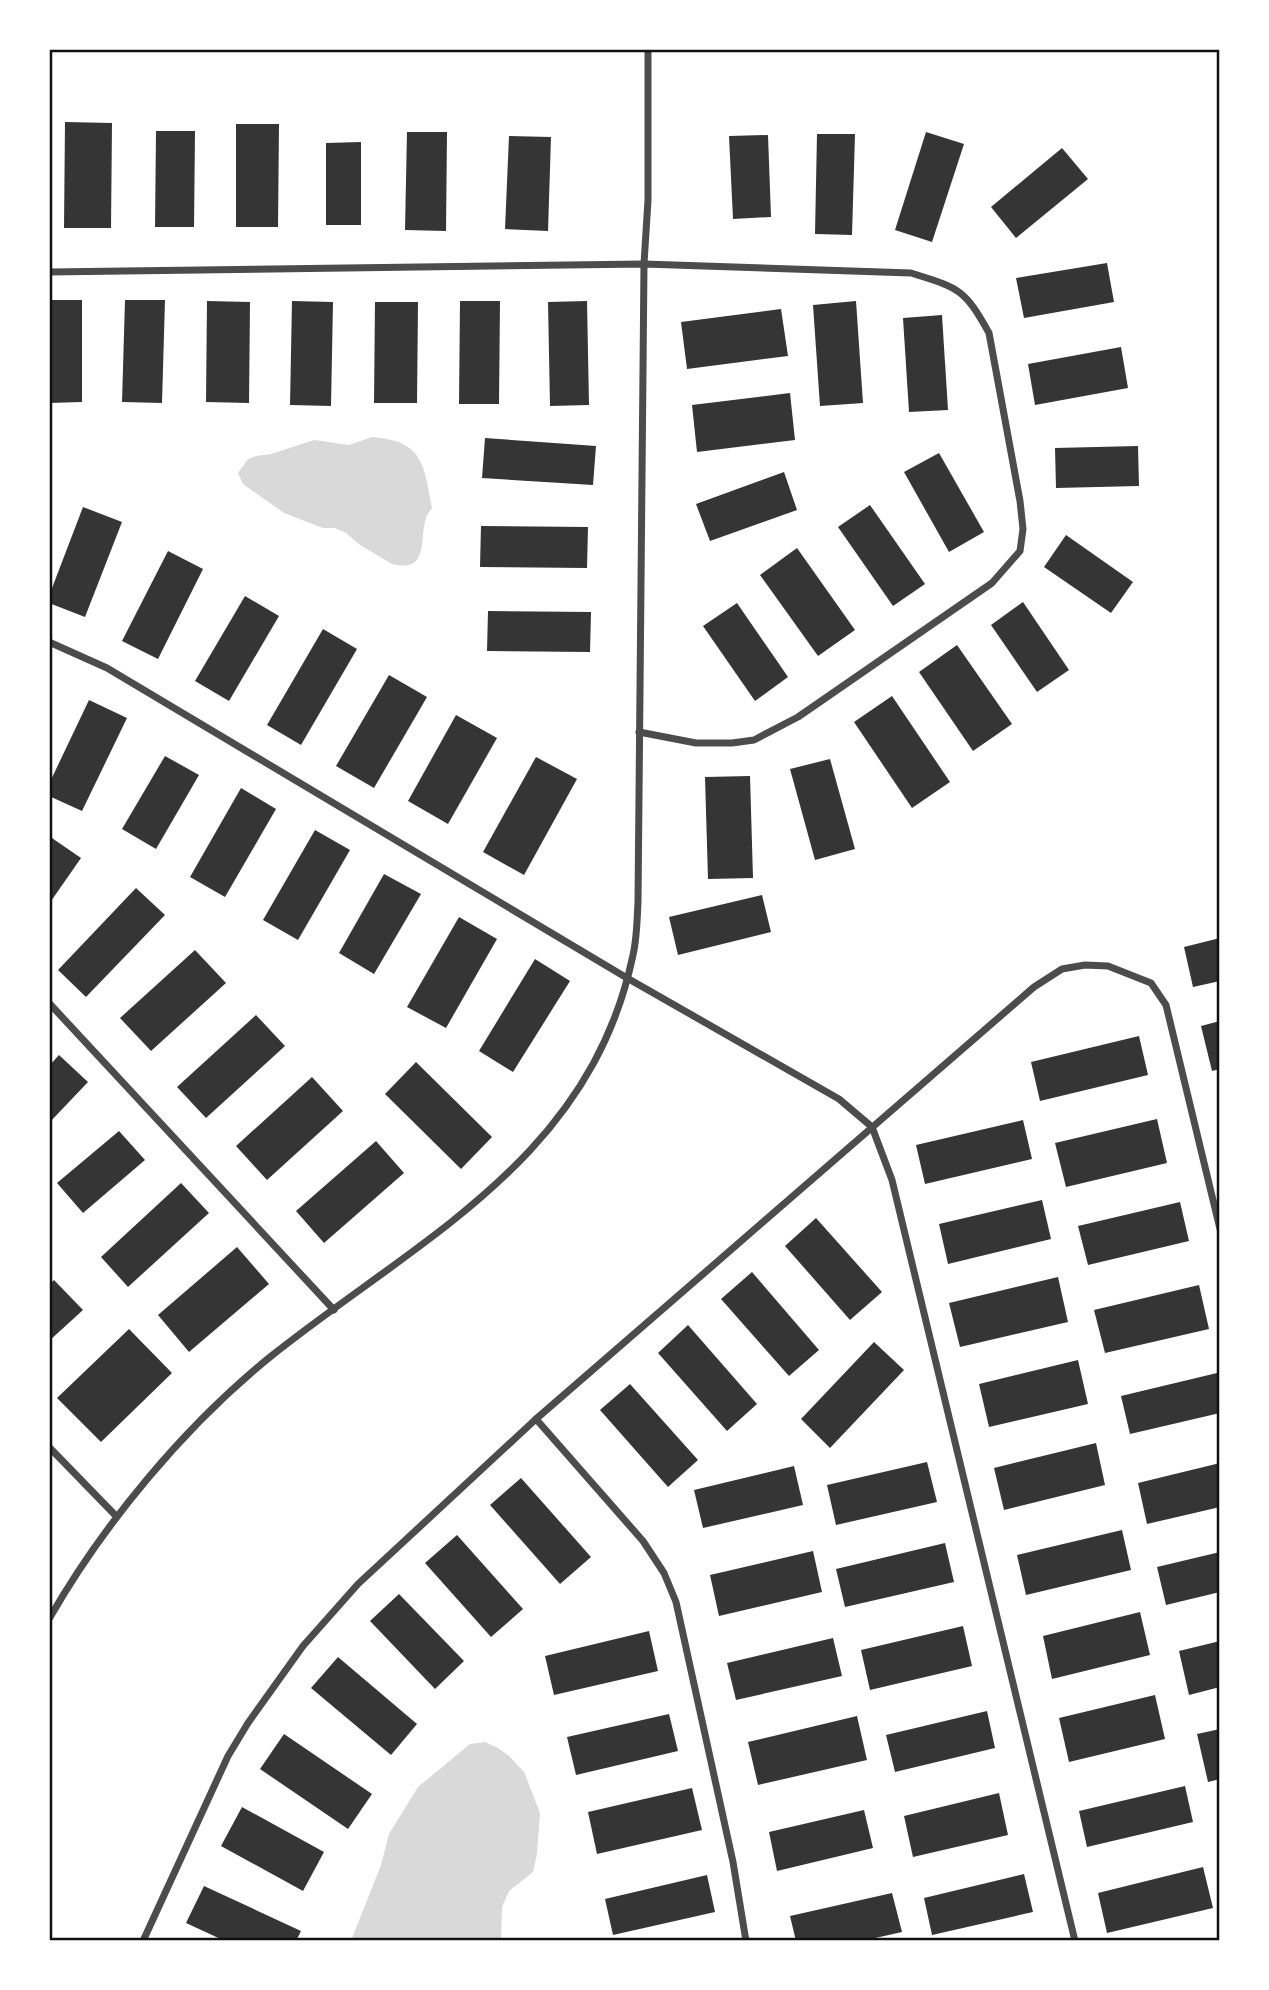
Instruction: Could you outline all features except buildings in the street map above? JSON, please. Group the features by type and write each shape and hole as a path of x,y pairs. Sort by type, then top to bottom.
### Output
{"street":[{"path":"49,1619 116,1516 222,1401 270,1357 485,1196 510,1173 560,1117 599,1053 615,1016 634,953 638,902 648,49"},
{"path":"49,272 644,264 911,273 944,283 962,292 989,332 1023,529 1020,551 992,583 798,717 754,740 696,743 639,732"},
{"path":"49,642 107,668 627,978 839,1099 872,1127 892,1180 1075,1941"},
{"path":"144,1941 228,1756 269,1691 303,1646 358,1584 536,1419 1034,987 1062,969 1085,965 1108,966 1151,983 1166,1005 1220,1229"},
{"path":"49,1003 334,1310"},
{"path":"536,1419 643,1541 668,1582 676,1602 727,1836 746,1941"},
{"path":"49,1447 116,1516"}],"shaded area":[{"path":"372,437 402,444 411,450 423,467 432,508 424,526 421,552 412,564 392,564 360,545 346,533 335,528 323,528 284,513 243,484 238,473 248,459 314,440 349,445"},
{"path":"485,1742 509,1756 524,1772 540,1813 533,1872 509,1891 502,1907 501,1941 351,1941 381,1865 389,1834 418,1787 470,1744"}]}
